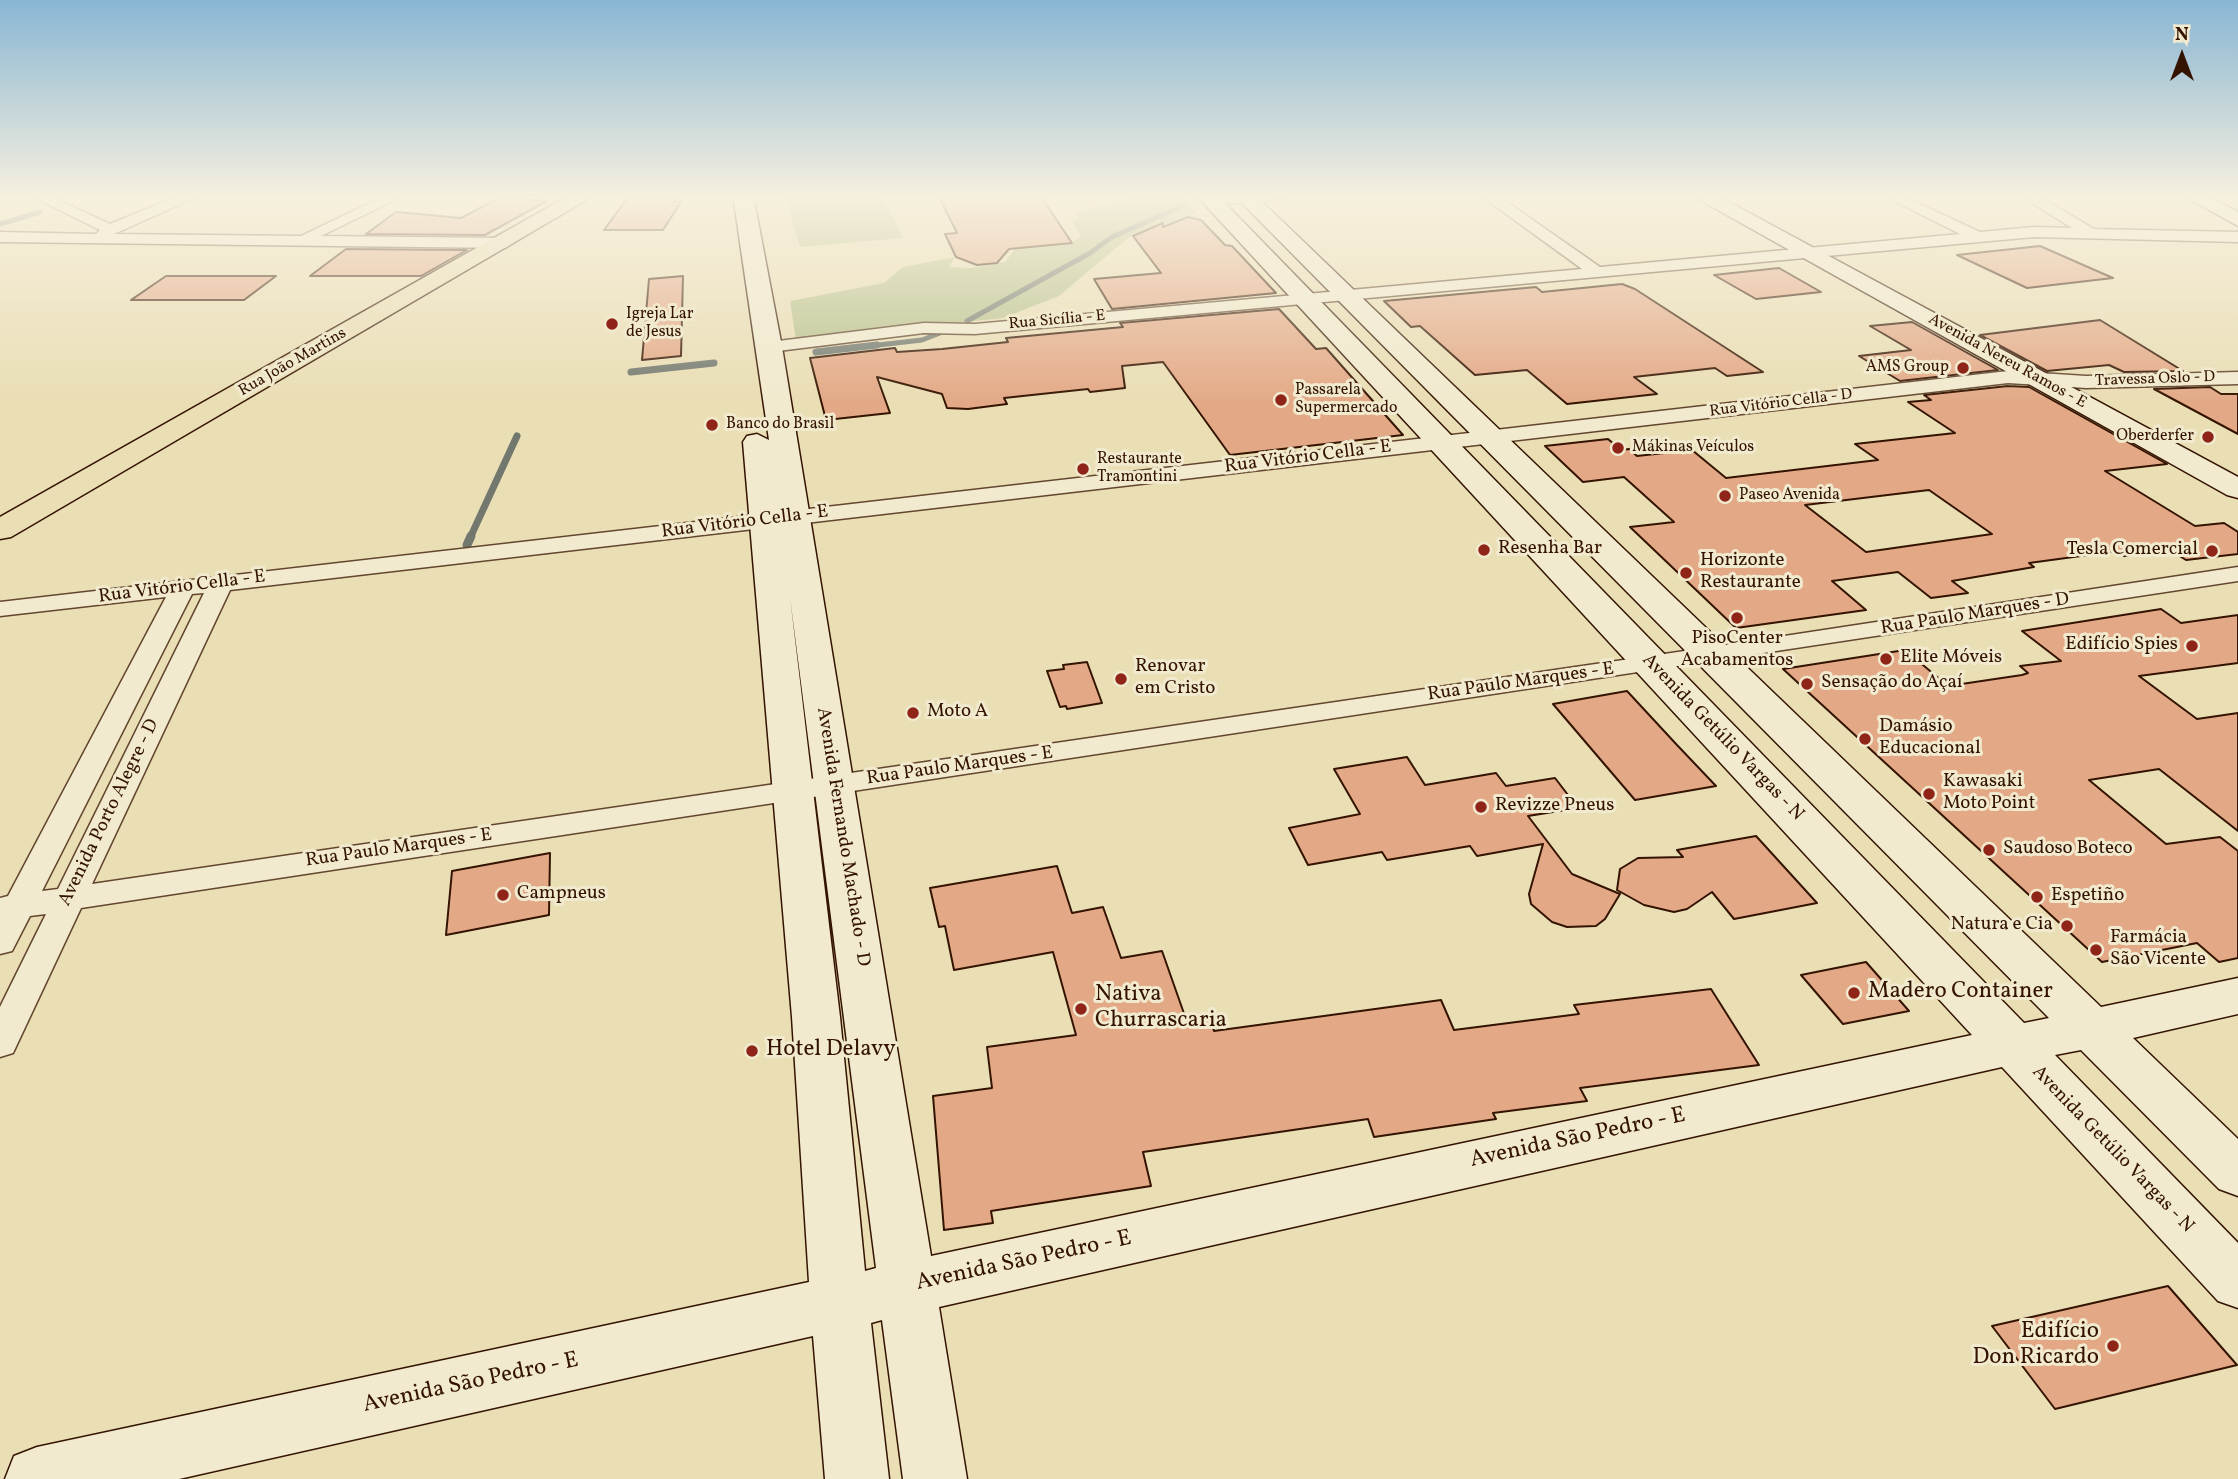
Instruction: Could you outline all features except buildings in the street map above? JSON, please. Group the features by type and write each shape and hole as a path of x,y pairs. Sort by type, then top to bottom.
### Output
{"main road":[{"name":"Rua João Martins","path":"0,530 468,264"}],"street":[{"name":"Avenida Fernando Machado - D","path":"739,264 749,370"},
{"name":"Avenida Fernando Machado - D","path":"749,264 770,347 781,519 814,788 909,1287 934,1479"},
{"name":"Avenida Getúlio Vargas - N","path":"1271,264 2238,1282"},
{"path":"1314,264 2238,1173"},
{"path":"1586,264 1597,272"},
{"name":"Rua Sicília - E","path":"770,347 924,328 975,329 1685,264"},
{"name":"Avenida Nereu Ramos - E","path":"1839,264 2036,378 2238,489"},
{"name":"Avenida Nereu Ramos - E","path":"1842,264 2238,469"},
{"path":"1365,363 1409,358"},
{"name":"Rua Vitório Cella - D","path":"1490,438 2008,377 2072,381"},
{"name":"Travessa Oslo - D","path":"2072,381 2238,378"},
{"name":"Avenida Fernando Machado - D","path":"754,411 781,519"},
{"name":"Rua Vitório Cella - E","path":"0,609 1490,438"},
{"name":"Rua Paulo Marques - D","path":"1712,655 2238,574"},
{"name":"Avenida Porto Alegre - D","path":"0,1043 221,583"},
{"name":"Avenida Porto Alegre - D","path":"0,942 9,907 94,760 183,588"},
{"name":"Rua Paulo Marques - E","path":"9,907 1712,655"},
{"path":"132,688 174,682"},
{"path":"94,760 139,754"},
{"name":"Avenida Fernando Machado - D","path":"814,788 839,1304 857,1479"},
{"name":"Avenida São Pedro - E","path":"37,1479 2238,996"}],"green space":[{"path":"918,264 951,264 949,267 971,268 994,264 1097,264 1059,296 1003,318 796,340 790,301 884,283 903,267"}],"waterway":[{"path":"967,321 1070,264"},
{"path":"861,347 922,340 940,333"},
{"path":"816,352 877,345"},
{"path":"631,372 714,363"},
{"path":"470,538 517,436"},
{"path":"467,545 471,536"}],"place":[{"name":"Igreja Lar de Jesus","path":"612,324"},
{"name":"AMS Group","path":"1963,368"},
{"name":"Passarela Supermercado","path":"1281,400"},
{"name":"Banco do Brasil","path":"712,425"},
{"name":"Oberderfer","path":"2208,437"},
{"name":"Mákinas Veículos","path":"1618,448"},
{"name":"Restaurante Tramontini","path":"1083,469"},
{"name":"Paseo Avenida","path":"1725,496"},
{"name":"Resenha Bar","path":"1484,550"},
{"name":"Tesla Comercial","path":"2212,551"},
{"name":"Horizonte Restaurante","path":"1686,573"},
{"name":"PisoCenter Acabamentos","path":"1737,618"},
{"name":"Edifício Spies","path":"2192,646"},
{"name":"Elite Móveis","path":"1886,659"},
{"name":"Renovar em Cristo","path":"1121,679"},
{"name":"Sensação do Açaí","path":"1807,684"},
{"name":"Moto A","path":"913,713"},
{"name":"Damásio Educacional","path":"1865,739"},
{"name":"Kawasaki Moto Point","path":"1929,794"},
{"name":"Revizze Pneus","path":"1481,807"},
{"name":"Saudoso Boteco","path":"1989,850"},
{"name":"Campneus","path":"503,895"},
{"name":"Espetiño","path":"2037,897"},
{"name":"Natura e Cia","path":"2067,926"},
{"name":"Farmácia São Vicente","path":"2096,950"},
{"name":"Madero Container","path":"1854,993"},
{"name":"Nativa Churrascaria","path":"1081,1009"},
{"name":"Hotel Delavy","path":"752,1051"},
{"name":"Edifício Don Ricardo","path":"2113,1346"}]}
